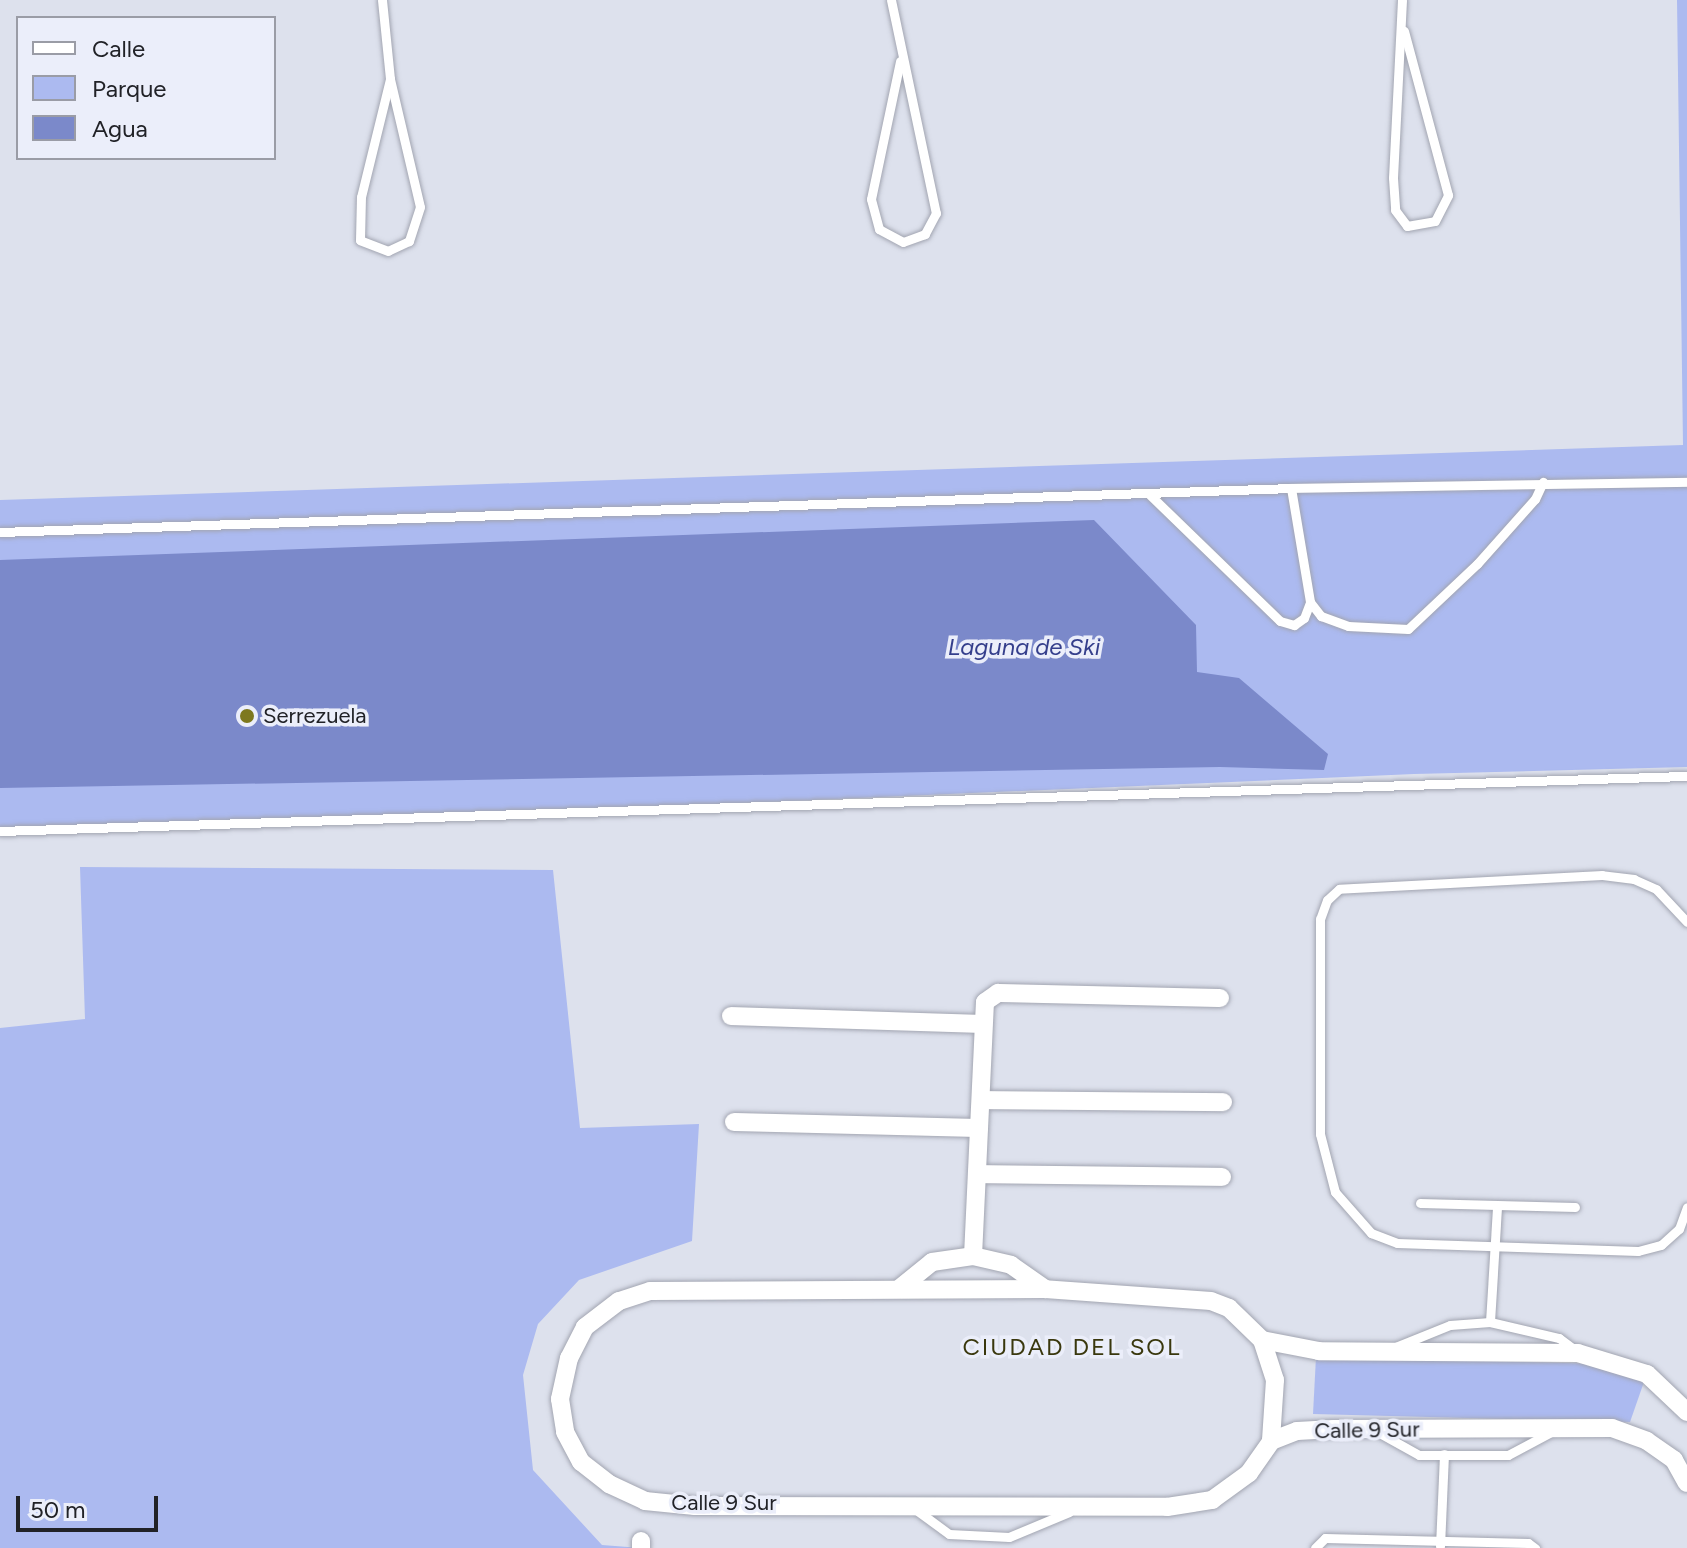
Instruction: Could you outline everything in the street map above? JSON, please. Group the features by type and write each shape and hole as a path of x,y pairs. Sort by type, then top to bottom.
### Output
{"street":[{"path":"973,1256 985,1002 998,993 1220,998"},
{"path":"731,1016 982,1024"},
{"path":"981,1100 1223,1102"},
{"path":"734,1122 979,1128"},
{"path":"978,1174 1222,1177"},
{"path":"900,1288 932,1262 973,1256 1011,1265 1045,1289"},
{"name":"Calle 9 Sur","path":"1262,1340 1229,1308 1211,1301 1045,1289 650,1291 619,1301 585,1327 569,1358 560,1399 565,1432 581,1462 609,1484 645,1501 915,1509 1077,1508 1212,1500 1249,1473 1271,1441 1297,1431 1612,1428 1647,1441 1674,1460 1687,1483"},
{"path":"1271,1441 1275,1380 1262,1340 1319,1351 1391,1349 1578,1353 1647,1374 1687,1412"}],"lane":[{"path":"382,0 390,79 420,207 409,241 388,251 360,240 361,197 390,79"},
{"path":"891,0 900,61 936,213 925,234 903,242 879,229 871,199 900,61"},
{"path":"1402,0 1404,31 1393,178 1395,210 1407,226 1435,221 1448,195 1404,31"},
{"path":"1310,602 1334,624 1396,629 1418,624 1535,499 1543,482"},
{"path":"0,532 1291,488 1687,482"},
{"path":"1150,495 1280,621 1294,625 1304,618 1310,602 1291,488"},
{"path":"0,831 1687,776"},
{"path":"1687,922 1656,889 1634,879 1602,875 1339,889 1327,900 1320,919 1320,1134 1335,1192 1371,1233 1397,1243 1638,1251 1661,1245 1679,1229 1687,1207"},
{"path":"1420,1203 1497,1208 1575,1207"},
{"path":"1490,1322 1497,1208"},
{"path":"1391,1349 1450,1325 1490,1322 1559,1338 1578,1353"},
{"path":"1376,1431 1401,1449 1444,1454 1508,1455 1535,1446 1558,1428"},
{"path":"1440,1545 1444,1454"},
{"path":"915,1509 949,1534 1009,1537 1077,1508"},
{"path":"1315,1548 1325,1538 1440,1545 1528,1543 1535,1548"}],"green space":[{"path":"1677,0 1687,0 1687,767 1414,774 0,835 0,500 1683,445"},
{"path":"80,867 553,870 580,1128 699,1124 692,1241 579,1280 538,1324 523,1375 533,1470 602,1545 641,1548 0,1548 0,1028 85,1019"},
{"path":"1316,1357 1604,1364 1645,1379 1630,1422 1313,1414"}],"water":[{"name":"Laguna de Ski","path":"1094,520 1196,625 1197,672 1239,678 1328,754 1324,770 1220,767 0,788 0,560"}],"place":[{"name":"Serrezuela","path":"247,716"}],"district":[{"name":"CIUDAD DEL SOL","path":"1072,1347"}]}
